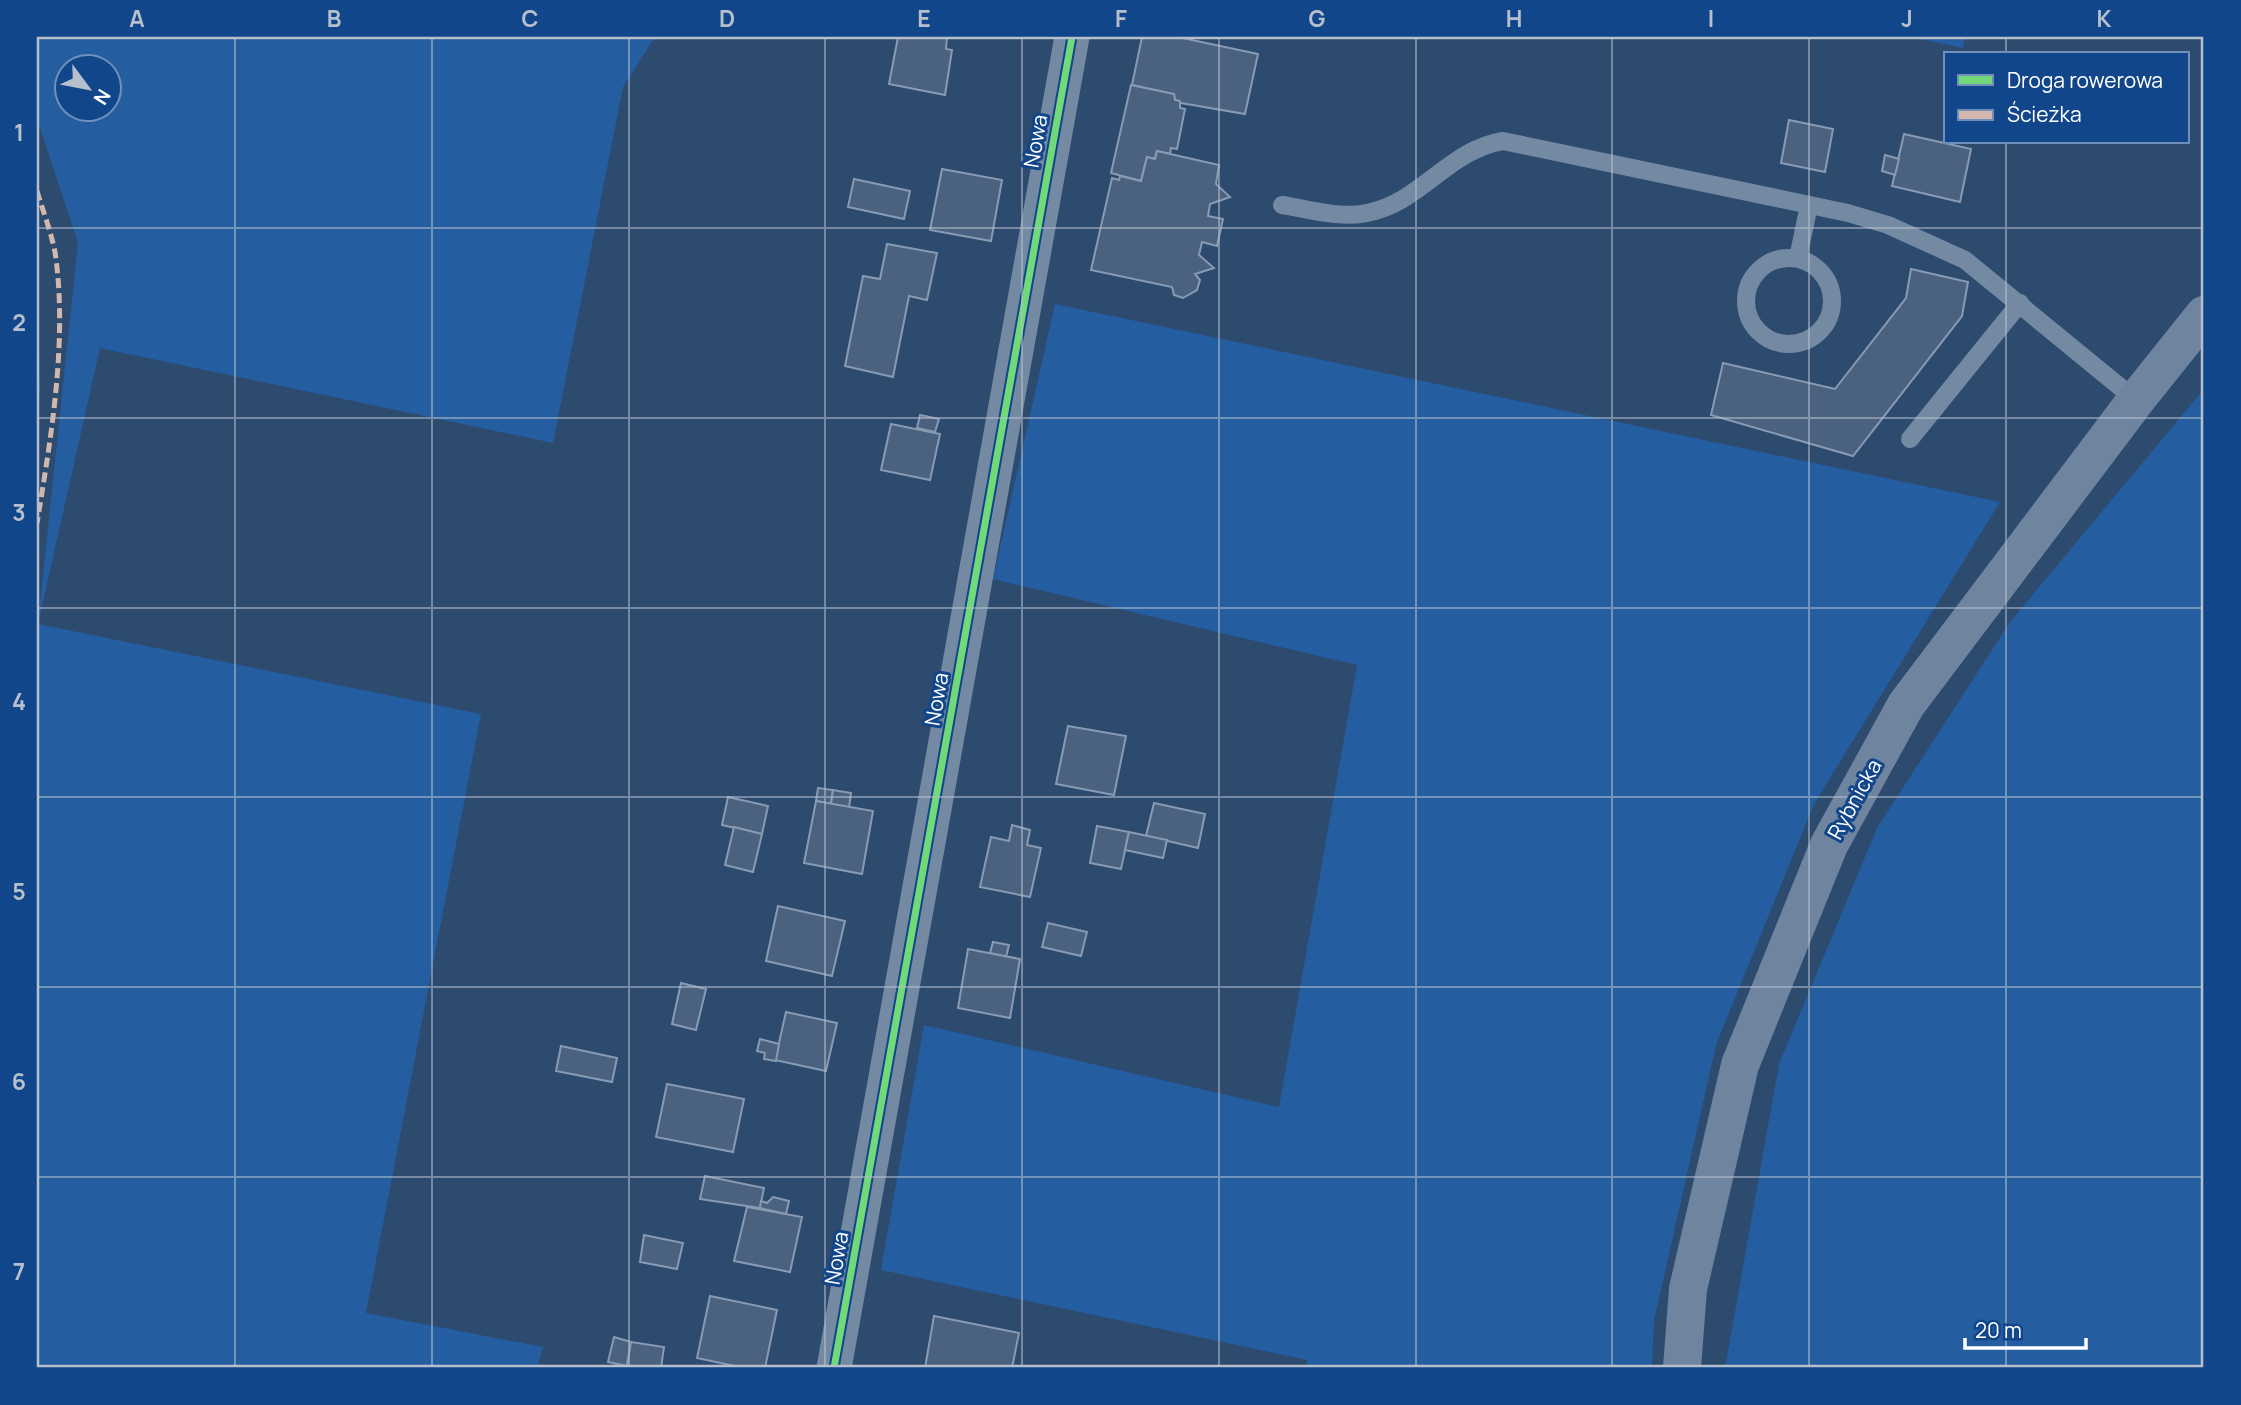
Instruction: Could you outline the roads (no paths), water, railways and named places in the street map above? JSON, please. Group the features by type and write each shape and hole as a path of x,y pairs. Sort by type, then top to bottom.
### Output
{"main road":[{"name":"Rybnicka","path":"1682,1368 1689,1289 1740,1065 1829,845 1906,705 2136,400 2204,315"}],"street":[{"name":"Nowa","path":"834,1368 1072,37"}],"lane":[{"path":"1282,205 1366,214 1401,201 1480,145 1503,141 1809,205 1888,225 1965,260 2136,400"},
{"path":"1798,258 1809,205"},
{"path":"1798,258 1811,263 1828,283 1832,310 1827,323 1807,341 1778,343 1764,337 1753,327 1745,299 1748,284 1769,262 1798,258"},
{"path":"1910,439 2020,303"}]}
